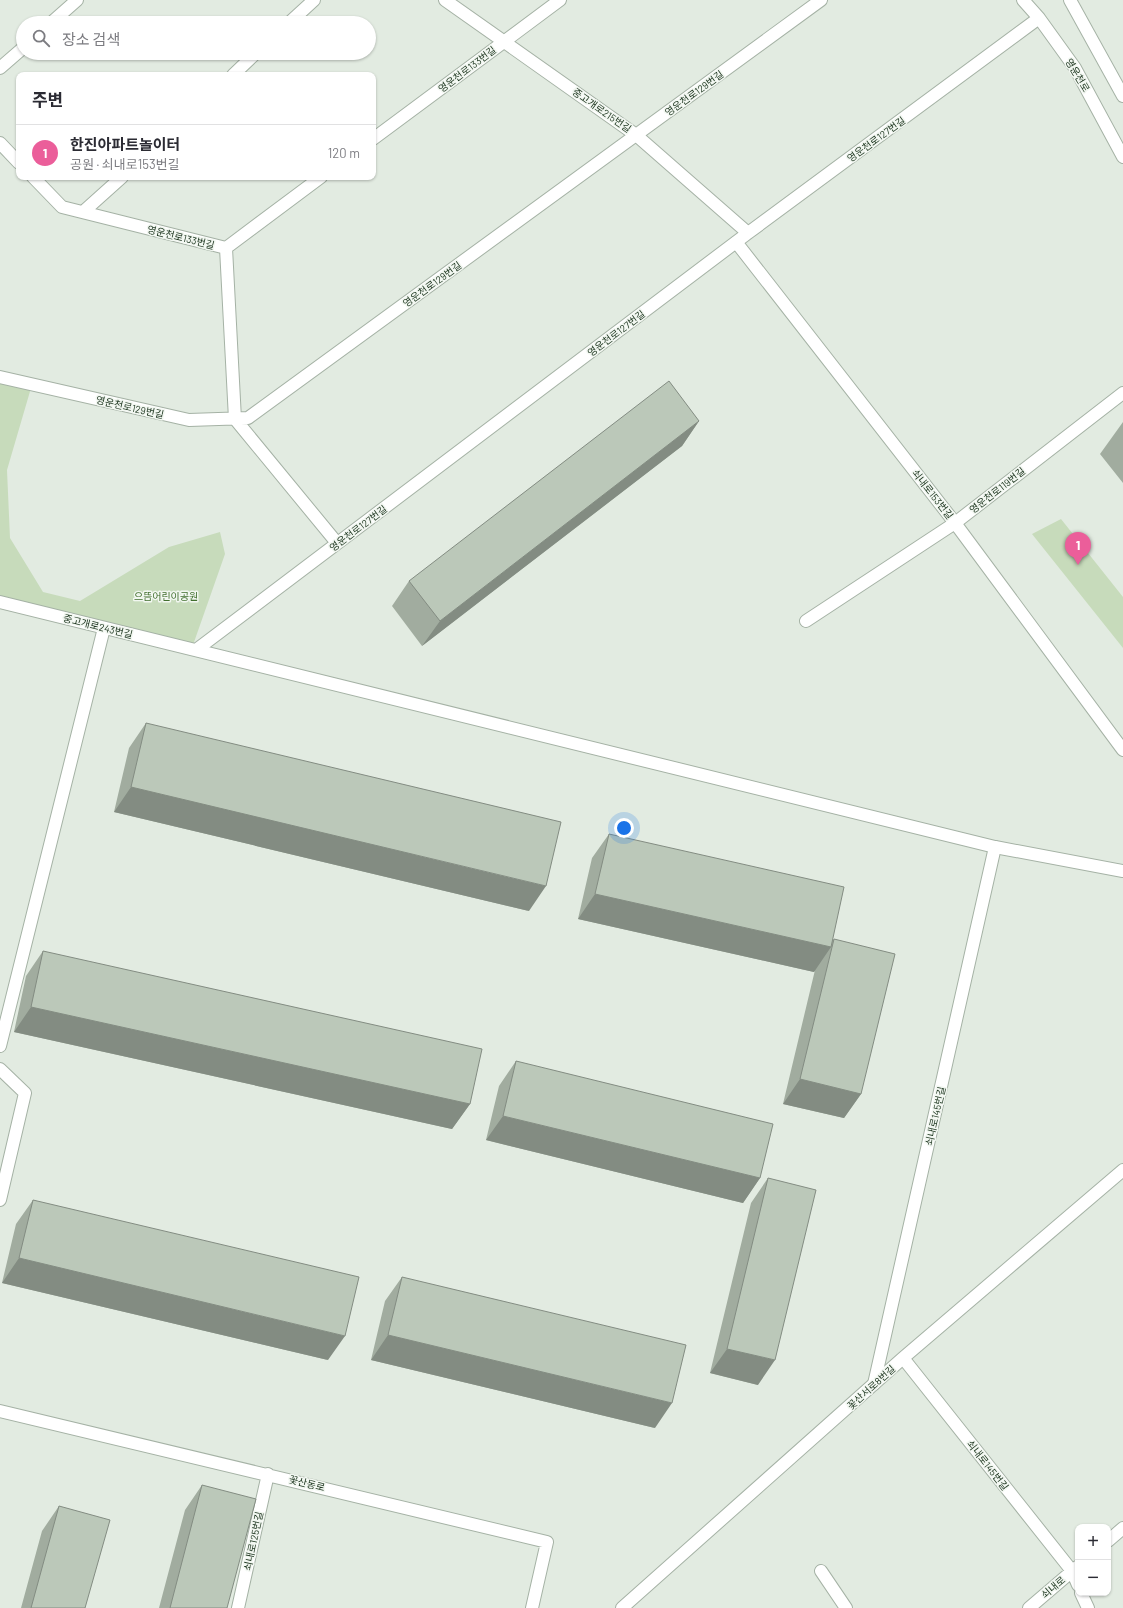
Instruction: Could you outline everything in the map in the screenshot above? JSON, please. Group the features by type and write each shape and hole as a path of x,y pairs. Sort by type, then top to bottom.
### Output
{"street":[{"path":"59,16 77,0"},
{"path":"297,16 314,0"},
{"name":"중고개로215번길","path":"445,0 636,135 748,233"},
{"name":"영운천로133번길","path":"376,137 560,0"},
{"name":"영운천로129번길","path":"0,377 189,420 248,418 821,0"},
{"name":"영운천로","path":"1023,0 1039,18 1076,68 1123,157"},
{"path":"1070,0 1123,96"},
{"name":"영운천로127번길","path":"196,650 748,233 1039,18"},
{"path":"0,68 16,54"},
{"path":"235,72 248,60"},
{"path":"0,143 16,160"},
{"name":"영운천로133번길","path":"36,180 62,207 226,248 318,180"},
{"path":"83,212 119,180"},
{"name":"쇠내로153번길","path":"736,242 955,523 1123,750"},
{"path":"226,248 235,419 337,543"},
{"name":"영운천로119번길","path":"806,621 955,523 1123,393"},
{"name":"중고개로243번길","path":"0,602 995,847 1123,871"},
{"path":"0,1046 104,628"},
{"name":"쇠내로145번길","path":"874,1384 995,847"},
{"path":"0,1069 25,1093 0,1200"},
{"name":"꽃산서로8번길","path":"622,1608 903,1358 1123,1170"},
{"name":"쇠내로145번길","path":"903,1358 1075,1569"},
{"name":"꽃산동로","path":"0,1411 547,1542 532,1608"},
{"name":"쇠내로125번길","path":"238,1608 268,1474"},
{"path":"1111,1538 1123,1528"},
{"name":"쇠내로","path":"1029,1608 1075,1569"},
{"path":"821,1571 846,1608"}],"green space":[{"name":"으뜸어린이공원","path":"0,381 31,388 7,470 10,538 43,592 80,601 169,547 220,532 225,554 193,645 0,600"},
{"path":"1061,519 1123,597 1123,648 1032,534"}],"building":[{"path":"669,381 699,421 440,621 409,581"},
{"path":"146,723 561,822 546,886 131,787"},
{"path":"609,834 844,887 831,947 595,894"},
{"path":"834,939 895,954 861,1094 800,1079"},
{"path":"43,951 482,1049 470,1104 31,1007"},
{"path":"516,1061 773,1124 760,1178 503,1116"},
{"path":"768,1178 816,1190 775,1360 727,1349"},
{"path":"33,1200 359,1277 345,1336 19,1258"},
{"path":"402,1277 686,1345 672,1403 388,1335"},
{"path":"202,1485 256,1499 227,1608 170,1608"},
{"path":"59,1506 110,1520 85,1608 31,1608"}],"place":[{"name":"한진아파트놀이터","path":"1078,565"}]}
